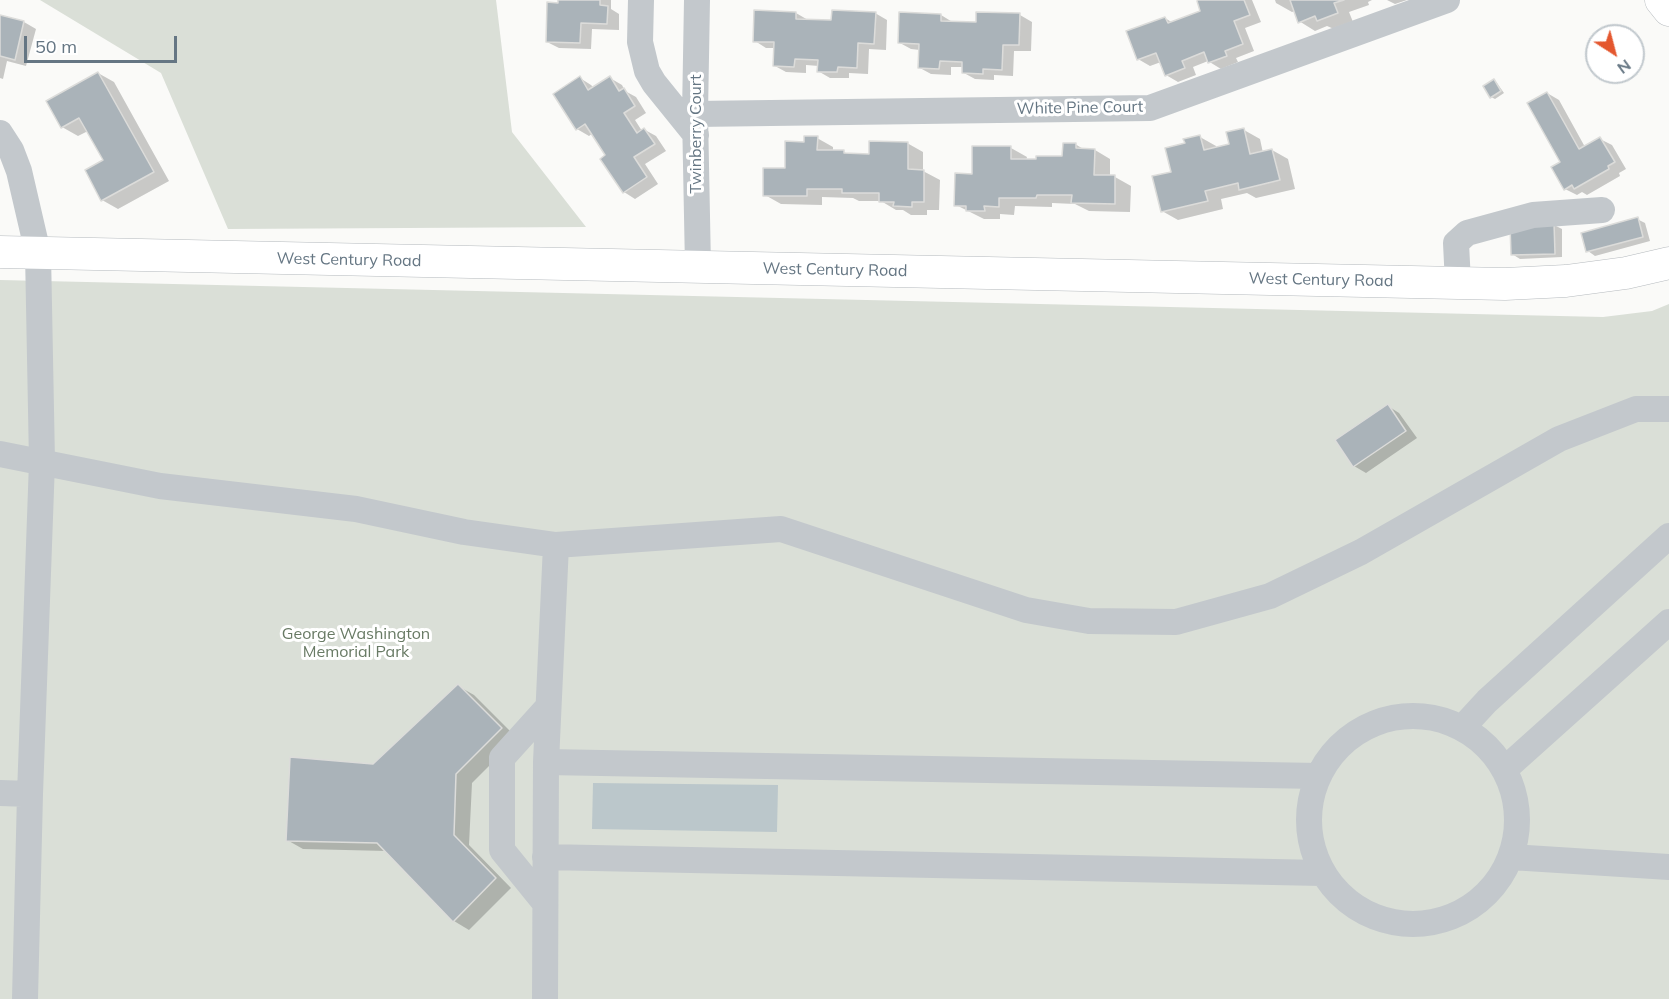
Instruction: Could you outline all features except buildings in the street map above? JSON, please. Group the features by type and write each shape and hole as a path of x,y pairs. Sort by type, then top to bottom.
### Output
{"main road":[{"path":"1661,0 1669,10"},
{"name":"West Century Road","path":"0,252 1505,284 1566,281 1626,273 1669,263"}],"street":[{"path":"641,0 640,42 648,71 654,83 695,124"},
{"name":"Twinberry Court","path":"697,0 695,124 698,267"},
{"name":"White Pine Court","path":"695,124 1150,108 1447,0"},
{"path":"0,133 11,150 19,171 38,253 42,462 25,999"},
{"path":"1458,283 1456,243 1467,233 1533,215 1602,210"},
{"path":"0,454 160,486 356,509 464,532 556,545 781,529 1026,610 1089,621 1176,622 1270,596 1361,552 1559,439 1636,409 1669,409"},
{"path":"1462,727 1487,701 1669,536"},
{"path":"544,999 546,762 556,545"},
{"path":"1505,769 1669,622"},
{"path":"545,903 502,850 502,758 548,707"},
{"path":"1422,716 1462,727 1487,745 1505,769 1518,813 1511,857 1491,891 1460,914 1422,925 1383,921 1348,903 1322,873 1310,842 1309,808 1318,776 1343,742 1380,721 1422,716"},
{"path":"546,762 1318,776"},
{"path":"0,793 30,794"},
{"path":"545,857 1322,873"},
{"path":"1511,857 1669,867"}],"green space":[{"path":"40,0 496,0 512,132 586,227 228,229 161,73"},
{"name":"George Washington Memorial Park","path":"0,280 1603,317 1652,311 1669,304 1669,999 0,999"}],"shaded area":[{"path":"593,783 778,785 777,832 592,829"}]}
